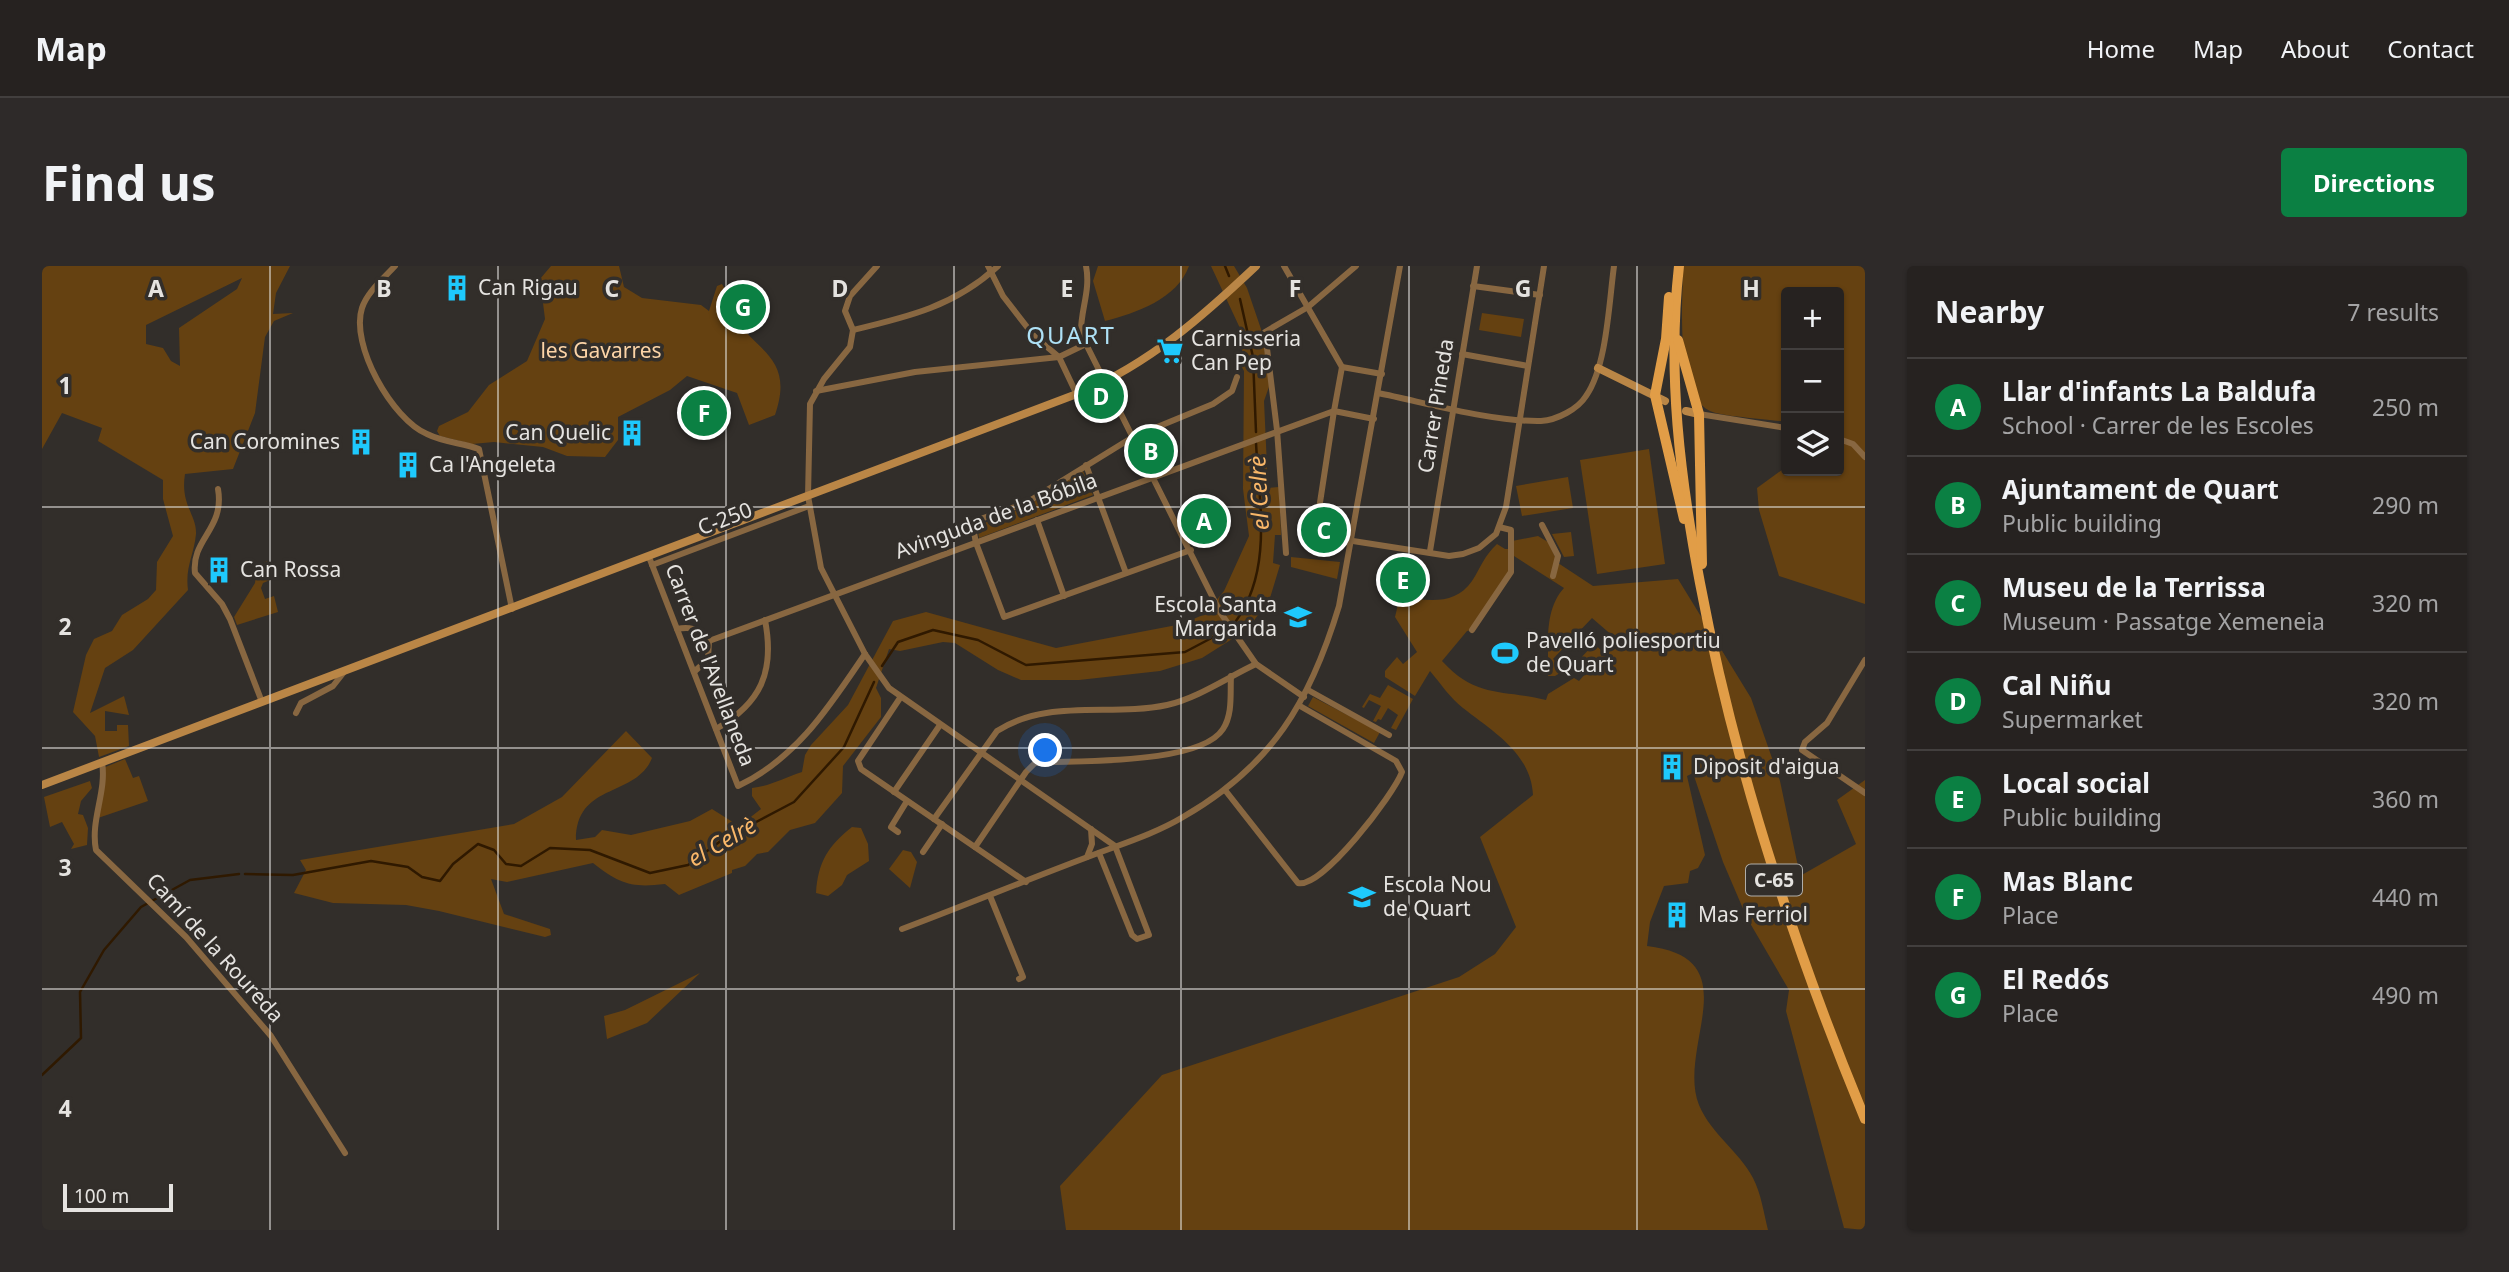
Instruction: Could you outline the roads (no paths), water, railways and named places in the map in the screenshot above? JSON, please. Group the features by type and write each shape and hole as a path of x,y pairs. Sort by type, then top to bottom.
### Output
{"main road":[{"name":"C-250","path":"42,785 512,609 651,561 808,496 1077,395 1105,383 1158,352 1256,266"},
{"path":"1679,267 1670,283 1666,339 1655,395 1686,528 1692,542"},
{"name":"C-65","path":"1679,267 1674,323 1677,425 1692,542 1709,633 1732,732 1781,903 1804,968 1865,1119"},
{"path":"1674,323 1690,392 1699,414 1701,562 1711,619 1709,633"},
{"path":"1598,368 1665,401"},
{"path":"1686,411 1699,414"}],"street":[{"path":"395,266 362,307 359,324 361,346 382,386 409,421 427,434 479,449 512,609"},
{"path":"877,266 850,296 845,311 853,330 845,356 816,391 810,404 808,496 821,568 865,654 889,688 1115,846 1149,935 1138,939 1132,935 1099,853"},
{"path":"853,330 919,314 954,298 989,269 998,266"},
{"path":"1086,266 1088,303 1081,325 1086,344 1220,612 1256,664 1304,698"},
{"path":"1284,266 1342,367 1319,509"},
{"path":"1286,554 1277,430 1265,332 1308,307 1356,266"},
{"path":"902,929 1182,818 1225,790 1275,741 1308,690 1326,648 1339,606 1353,541 1399,266"},
{"name":"Carrer Pineda","path":"1430,551 1477,266"},
{"path":"1353,541 1449,556 1462,554 1490,540 1499,527 1506,507 1544,266"},
{"path":"1378,393 1453,408 1542,421 1562,415 1586,397 1598,368 1615,266"},
{"path":"989,269 1003,296 1034,336 1059,357 1077,395"},
{"path":"1474,286 1539,295"},
{"path":"816,391 915,372 1059,357 1086,344"},
{"path":"1462,354 1528,366"},
{"path":"1342,367 1382,374"},
{"path":"1191,550 1004,617 976,542 972,522 1026,503 1133,437 1213,404 1233,391 1237,377"},
{"path":"1334,411 1374,419"},
{"name":"Avinguda de la Bóbila","path":"709,641 1334,411"},
{"path":"1699,414 1781,427"},
{"path":"1844,441 1853,444 1865,457"},
{"path":"1086,466 1126,573"},
{"path":"218,489 221,507 197,554 195,573 222,604 230,619 262,702"},
{"name":"C-250","path":"651,561 810,506"},
{"path":"1037,520 1065,596"},
{"path":"1542,525 1558,556 1553,576"},
{"path":"1472,630 1511,572 1511,530 1499,527"},
{"name":"Carrer de l'Avellaneda","path":"651,561 738,786 765,773 794,748 828,710 865,654"},
{"path":"716,729 746,708 761,685 769,660 765,620"},
{"path":"677,629 688,626 697,629 709,641 708,659 694,672"},
{"path":"1865,660 1861,673 1827,723 1805,742 1802,750 1865,793"},
{"path":"934,819 997,731 1012,722 1046,712 1167,705 1256,664"},
{"path":"296,713 301,703 333,686 344,672"},
{"path":"975,847 1035,763 1156,757 1185,751 1205,743 1224,727 1230,713 1231,676"},
{"path":"1308,690 1390,735"},
{"path":"900,698 858,761 860,769 1026,882"},
{"path":"1225,790 1298,883 1309,882 1326,868 1375,815 1399,780 1402,772 1396,761 1300,706"},
{"path":"894,792 940,725"},
{"name":"Camí de la Roureda","path":"102,762 104,783 94,832 96,850 172,922 260,1022 345,1153"},
{"path":"898,832 891,827 907,801"},
{"path":"923,852 942,824"},
{"path":"1087,857 1093,836 1090,827"},
{"path":"990,896 1023,977 1019,979"}],"waterway":[{"name":"el Celrè","path":"1225,266 1229,276"},
{"name":"el Celrè","path":"1240,299 1253,357 1256,432"},
{"name":"el Celrè","path":"1236,621 1248,601 1259,558 1261,512 1256,443"},
{"name":"el Celrè","path":"882,666 898,642 933,630 978,640 1026,665 1185,652 1221,633"},
{"name":"el Celrè","path":"245,874 293,875 371,861 408,867 422,877 440,881 453,864 478,844 494,850 506,864 521,866 550,848 590,850 650,873 688,865 722,840 794,802 844,747 874,682"},
{"name":"el Celrè","path":"42,1075 81,1038 80,992 104,950 141,907 190,880 239,874"}],"place":[{"name":"Can Rigau","path":"457,288"},
{"name":"El Redós","path":"743,307"},
{"name":"Carnisseria Can Pep","path":"1170,351"},
{"name":"Cal Niñu","path":"1101,396"},
{"name":"Mas Blanc","path":"704,413"},
{"name":"Can Quelic","path":"632,433"},
{"name":"Can Coromines","path":"361,442"},
{"name":"Ajuntament de Quart","path":"1151,451"},
{"name":"Ca l'Angeleta","path":"408,465"},
{"name":"Llar d'infants La Baldufa","path":"1204,521"},
{"name":"Museu de la Terrissa","path":"1324,530"},
{"name":"Can Rossa","path":"219,570"},
{"name":"Local social","path":"1403,580"},
{"name":"Escola Santa Margarida","path":"1298,617"},
{"name":"Pavelló poliesportiu de Quart","path":"1505,653"},
{"name":"Diposit d'aigua","path":"1672,767"},
{"name":"Escola Nou de Quart","path":"1362,897"},
{"name":"Mas Ferriol","path":"1677,915"}],"district":[{"name":"QUART","path":"1071,336"}],"park label":[{"name":"les Gavarres","path":"601,351"}]}
